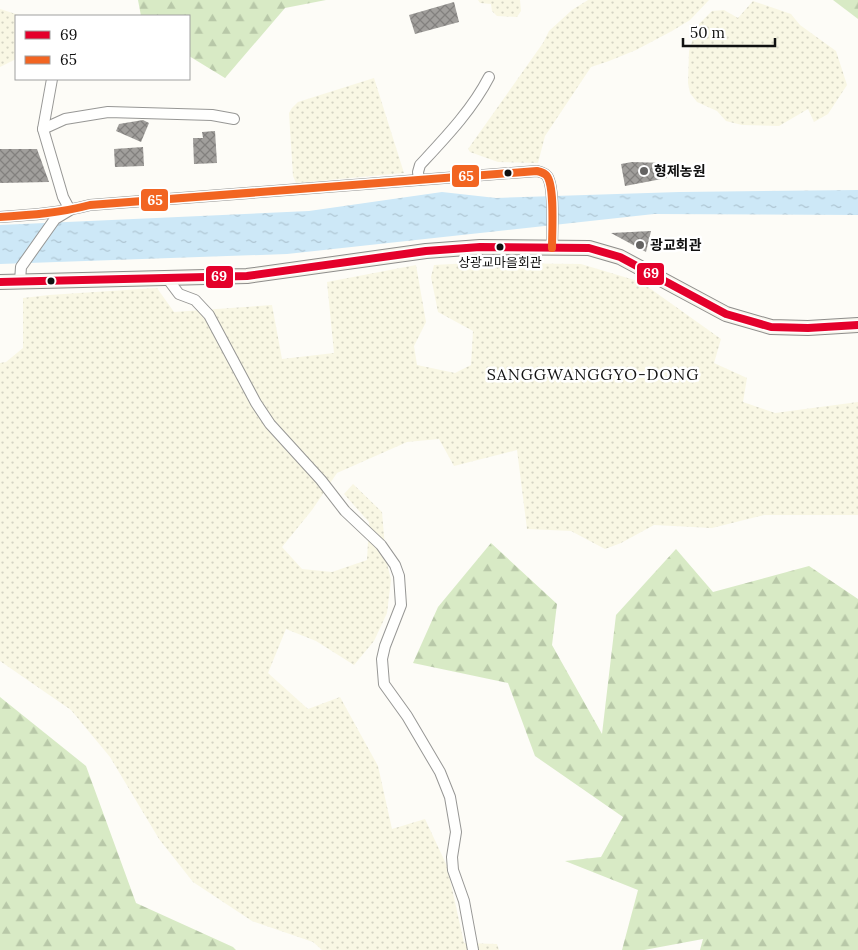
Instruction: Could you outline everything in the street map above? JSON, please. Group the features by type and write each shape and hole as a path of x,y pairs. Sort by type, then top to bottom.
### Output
{"street":[{"path":"419,180 418,172 420,166 481,92 489,77"},
{"path":"52,80 43,129 63,197 70,210"},
{"path":"43,129 65,119 108,112 212,115 234,118"},
{"path":"0,216 36,215 90,205 537,171 547,176 551,188 552,248"},
{"path":"20,281 21,267 55,219 70,210"},
{"path":"0,282 247,276 426,251 480,247 589,248 620,257 726,314 771,328 858,325"},
{"path":"167,278 179,294 195,300 209,315 256,403 270,424 321,480 345,512 381,545 395,565 399,576 401,605 382,659 384,684 440,772 450,797 456,832 452,857 453,870 464,901 473,950"}],"shaded area":[{"path":"478,0 520,0 521,11 517,17 497,16 492,11 491,4 480,3"},
{"path":"588,0 709,0 690,20 672,31 636,50 591,67 545,136 538,163 498,162 470,152 468,149 543,43 549,31 572,10"},
{"path":"753,1 791,14 800,25 836,51 847,85 828,114 814,122 808,109 779,126 742,125 726,121 717,111 697,102 690,93 688,83 689,51 697,26 712,11 724,10 738,18"},
{"path":"0,9 19,15 15,15 15,60 0,67"},
{"path":"374,78 404,173 296,183 293,176 289,113 292,108 298,102"},
{"path":"471,263 581,264 641,282 721,339 714,363 747,378 743,402 775,413 858,402 858,515 764,515 712,528 654,525 621,543 605,549 571,531 527,529 517,450 454,466 439,439 407,442 337,473 312,510 282,547 302,569 332,572 367,560 369,522 344,494 353,484 382,512 386,559 391,580 387,613 374,641 354,665 316,641 286,629 268,673 308,709 340,697 378,766 392,829 425,819 447,866 464,943 497,944 499,950 322,950 313,942 252,921 193,882 159,839 110,757 71,710 0,661 0,363 6,362 23,348 23,298 157,288 174,312 272,305 282,359 334,353 327,282 416,265 426,322 414,346 417,365 455,373 471,365 473,331 438,312 431,277 434,265"}],"green space":[{"path":"138,0 326,0 285,8 225,78 190,57 190,15 141,15"},
{"path":"833,0 858,0 858,19"},
{"path":"491,543 557,604 552,645 602,734 616,615 676,549 713,592 809,566 858,599 858,950 700,950 703,939 644,950 622,950 638,890 565,861 601,857 623,817 535,756 508,683 413,663 438,607"},
{"path":"0,697 86,766 136,903 236,950 0,950"}],"water":[{"path":"858,190 858,215 654,214 287,254 0,264 0,225 309,211 442,192 496,198 679,192"}],"building":[{"path":"454,2 459,22 415,34 409,15"},
{"path":"143,120 149,123 141,142 116,131 119,124"},
{"path":"215,131 217,163 194,164 193,138 203,138 202,132"},
{"path":"143,147 144,166 115,167 114,149"},
{"path":"0,149 37,149 49,182 0,183"},
{"name":"형제농원","path":"632,162 664,163 667,178 625,186 621,164"},
{"name":"광교회관","path":"651,231 646,252 611,233"}],"transit line":[{"name":"65","path":"0,217 57,212 90,205 537,171 544,173 550,182 552,248"},
{"name":"69","path":"0,282 247,276 426,251 480,247 589,248 620,257 726,314 771,327 808,328 858,325"}],"place":[{"name":"형제농원","path":"644,171"},
{"name":"광교회관","path":"640,245"},
{"name":"상광교마을회관","path":"500,247"}],"district":[{"name":"SANGGWANGGYO-DONG","path":"593,374"}]}
